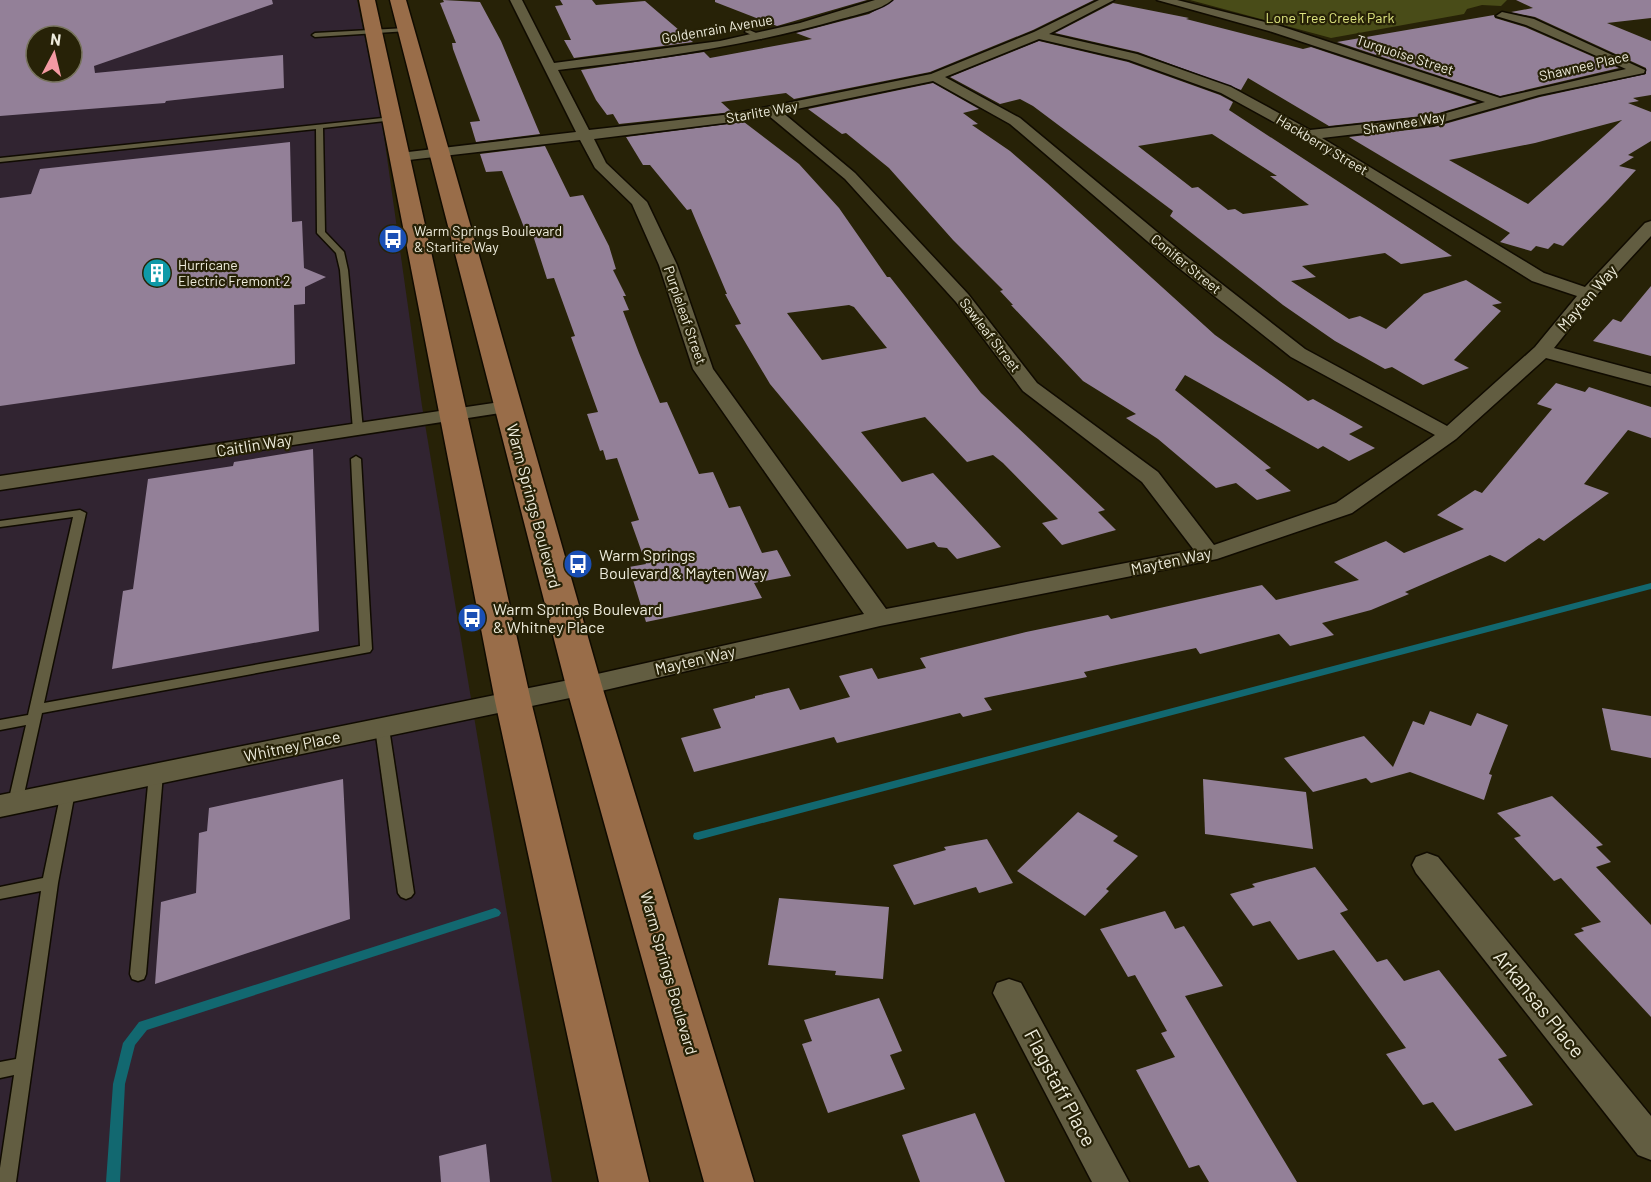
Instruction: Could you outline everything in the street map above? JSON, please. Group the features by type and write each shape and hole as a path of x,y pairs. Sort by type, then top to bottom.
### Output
{"main road":[{"path":"367,0 513,701 624,1182"},
{"name":"Warm Springs Boulevard","path":"398,0 584,686 729,1182"}],"street":[{"name":"Purpleleaf Street","path":"516,0 600,165 639,202 668,265 702,369 880,618"},
{"name":"Goldenrain Avenue","path":"549,67 660,54 761,37 816,23 886,0"},
{"name":"Starlite Way","path":"400,157 772,111 935,77 1038,35 1108,0"},
{"name":"Turquoise Street","path":"1163,0 1273,27 1498,102"},
{"name":"Shawnee Place","path":"1498,102 1639,70 1530,22 1502,16"},
{"name":"Hackberry Street","path":"1038,35 1133,57 1226,90 1308,135 1538,277 1588,294"},
{"name":"Conifer Street","path":"935,77 1015,121 1180,260 1298,353 1449,435"},
{"name":"Shawnee Way","path":"1308,135 1433,121 1498,102"},
{"name":"Sawleaf Street","path":"772,111 850,176 962,298 1030,387 1150,477 1209,554"},
{"name":"Mayten Way","path":"584,686 880,618 1209,554 1344,508 1449,435 1542,351 1588,294 1651,226"},
{"path":"1542,351 1651,380"},
{"name":"Caitlin Way","path":"0,483 507,407"},
{"name":"Whitney Place","path":"7,804 584,686"},
{"name":"Arkansas Place","path":"1427,865 1651,1143"},
{"name":"Flagstaff Place","path":"1009,993 1111,1182"}],"lane":[{"path":"315,35 406,30"},
{"path":"747,31 761,37"},
{"path":"312,43 374,33"},
{"path":"0,160 392,119"},
{"path":"319,127 321,233 340,252 344,270 358,430"},
{"path":"0,725 35,714 366,649 356,459"},
{"path":"0,524 81,513 35,714 7,804"},
{"path":"382,728 406,892"},
{"path":"138,974 156,774"},
{"path":"7,1182 50,883 68,792"},
{"path":"0,893 50,883"},
{"path":"0,1071 24,1065"}],"shaded area":[{"path":"0,0 357,0 381,115 422,406 552,1182 0,1182"}],"green space":[{"name":"Lone Tree Creek Park","path":"1190,0 1507,0 1501,6 1482,5 1467,9 1464,14 1331,38"}],"building":[{"path":"0,0 272,0 273,4 94,66 95,73 283,55 284,88 166,101 165,103 0,116"},
{"path":"443,0 480,2 501,41 540,134 476,142 470,122 480,121 453,49 452,43 456,43 440,3 444,2"},
{"path":"560,0 592,0 596,5 645,1 693,42 574,58 564,40 571,40 555,6 563,5"},
{"path":"715,0 867,0 777,26 715,2"},
{"path":"894,0 1094,0 1033,30 930,72 794,99 786,93 721,102 732,112 619,124 613,114 607,115 596,100 581,70 704,52 710,58 812,39 796,33 869,14"},
{"path":"1516,0 1651,0 1651,18 1607,23 1651,41 1651,95 1633,98 1639,101 1628,103 1651,112 1651,141 1628,155 1634,157 1619,166 1636,170 1563,246 1554,243 1548,249 1536,246 1531,251 1500,242 1510,233 1349,137 1434,127 1540,97 1646,74 1646,68 1535,17 1511,12 1533,8","holes":["1622,120 1528,204 1449,160 1535,143"]},
{"path":"1113,3 1189,18 1186,19 1303,49 1311,47 1477,102 1432,115 1329,126 1248,78 1241,90 1138,52 1055,33"},
{"path":"1494,15 1495,18 1525,27 1619,68 1500,96 1337,42"},
{"path":"1039,41 1128,62 1220,95 1233,102 1229,110 1452,256 1401,264 1385,253 1302,266 1316,277 1291,281 1349,319 1360,316 1386,329 1424,294 1466,280 1502,303 1492,305 1501,311 1454,360 1469,368 1423,385 1392,367 1385,369 1335,341 1283,305 1170,216 1173,211 1033,106 1020,99 1000,104 950,77","holes":["1212,134 1277,176 1270,176 1309,205 1243,214 1235,209 1228,210 1198,187 1192,188 1138,146"]},
{"path":"933,83 979,109 963,113 978,124 972,125 1010,151 1215,335 1308,401 1313,399 1363,427 1349,434 1375,448 1349,461 1323,446 1318,449 1185,375 1175,390 1271,468 1265,470 1291,491 1257,500 1236,483 1216,488 1158,439 1126,418 1136,414 1083,381 1011,305 1013,305 1000,291 1003,290 953,240 889,168 846,133 842,134 808,109"},
{"path":"744,122 799,164 839,208 887,277 890,277 981,393 1105,510 1098,512 1116,530 1062,545 1042,523 1058,519 1003,463 993,455 967,462 925,417 861,432 902,482 933,473 1001,547 957,559 947,548 938,547 934,542 907,549 770,384 735,325 741,324 725,294 727,294 691,209 687,210 650,165 643,165 626,137","holes":["849,305 854,307 887,348 822,360 787,313"]},
{"name":"Hurricane Electric Fremont 2","path":"290,142 292,222 302,221 304,268 326,277 305,287 305,304 294,305 295,364 0,406 0,198 31,194 40,169"},
{"path":"545,146 570,197 583,195 609,246 616,269 613,270 626,296 623,296 629,310 623,311 639,353 660,403 667,402 699,474 713,472 729,508 740,506 762,553 777,550 791,576 754,583 762,598 646,622 629,567 646,564 631,522 639,520 617,458 606,460 603,450 600,451 587,414 598,412 571,337 575,336 554,278 547,279 531,229 525,230 502,171 486,172 480,154"},
{"path":"1651,286 1651,356 1593,341 1613,319 1621,322"},
{"path":"1556,383 1585,392 1589,387 1651,407 1651,438 1628,430 1584,484 1609,493 1544,541 1539,538 1505,562 1490,555 1405,592 1409,594 1371,610 1322,623 1334,635 1290,646 1279,634 1200,654 1196,648 1084,672 1087,677 984,698 992,710 963,717 960,713 837,743 834,737 694,772 681,738 721,728 713,709 755,698 755,696 789,688 800,710 850,697 839,676 872,668 878,679 926,668 920,658 1026,632 1108,615 1111,619 1262,585 1276,600 1359,580 1334,562 1386,541 1404,553 1464,529 1437,515 1475,490 1482,493 1552,409 1537,404"},
{"path":"313,449 319,631 112,669 123,591 133,589 148,479 233,466 234,462"},
{"path":"1602,708 1651,716 1651,758 1611,750"},
{"path":"1430,711 1471,726 1477,713 1508,725 1489,774 1492,775 1484,800 1410,772 1371,783 1366,778 1313,792 1284,758 1364,736 1393,767 1413,721 1424,725"},
{"path":"343,779 350,919 155,984 161,902 196,893 199,833 207,831 209,808"},
{"path":"1203,779 1306,792 1313,849 1205,834"},
{"path":"1552,796 1603,845 1596,847 1611,862 1596,867 1651,925 1651,1017 1574,934 1584,931 1581,928 1601,922 1561,878 1554,881 1514,838 1521,836 1497,813"},
{"path":"1078,812 1118,836 1113,841 1138,856 1106,889 1109,891 1085,916 1017,871"},
{"path":"987,839 1013,883 979,893 976,887 914,905 893,865 946,850 944,847"},
{"path":"1315,867 1348,910 1340,913 1377,962 1387,959 1404,981 1439,970 1507,1056 1498,1059 1533,1105 1455,1131 1433,1102 1423,1105 1386,1054 1406,1048 1334,950 1298,960 1270,921 1253,926 1230,894 1255,887 1252,884"},
{"path":"779,898 889,907 883,979 835,975 836,971 768,965"},
{"path":"1165,911 1175,929 1184,926 1223,986 1185,996 1297,1182 1209,1182 1199,1165 1189,1168 1136,1070 1175,1057 1161,1033 1167,1031 1135,975 1128,977 1100,929"},
{"path":"879,998 902,1051 890,1055 905,1089 828,1113 802,1044 812,1041 804,1020"},
{"path":"975,1113 1005,1182 920,1182 902,1135"},
{"path":"486,1144 490,1182 441,1182 439,1156"}],"waterway":[{"path":"698,836 1651,586"},
{"path":"113,1182 119,1084 129,1043 143,1026 495,913"}],"place":[{"name":"Warm Springs Boulevard & Starlite Way","path":"393,239"},
{"name":"Hurricane Electric Fremont 2","path":"157,273"},
{"name":"Warm Springs Boulevard & Mayten Way","path":"578,564"},
{"name":"Warm Springs Boulevard & Whitney Place","path":"472,618"}]}
